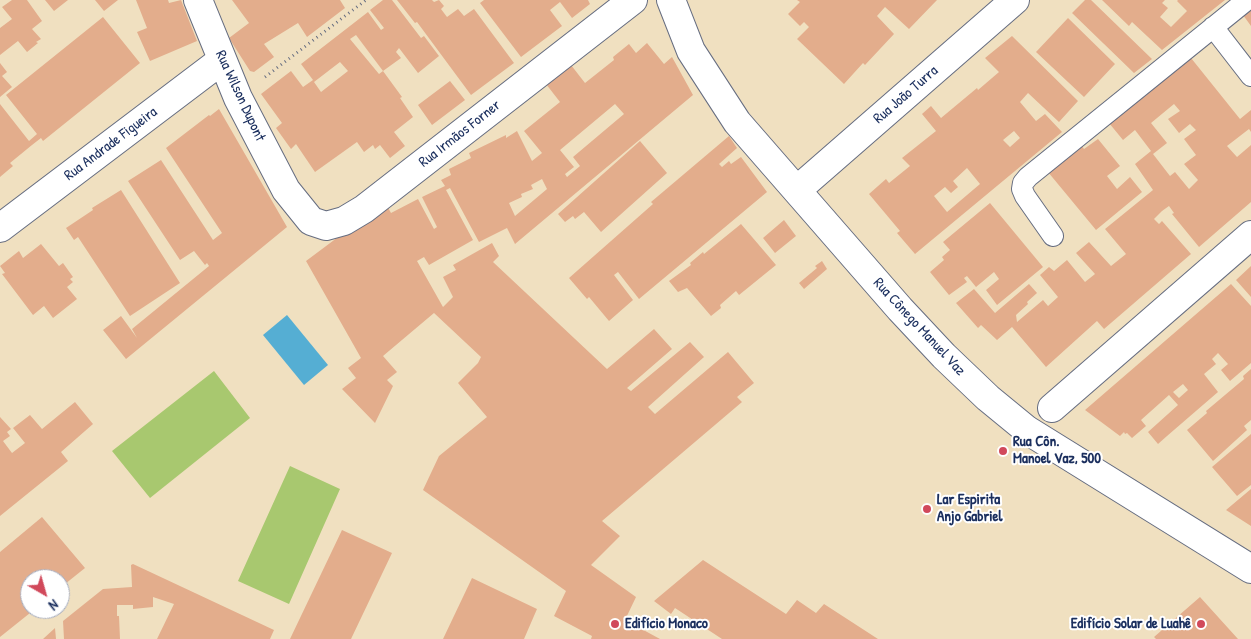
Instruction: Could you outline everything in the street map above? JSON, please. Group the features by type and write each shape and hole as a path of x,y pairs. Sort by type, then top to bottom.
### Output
{"street":[{"name":"Rua Wilson Dupont","path":"198,0 238,98 286,190"},
{"name":"Rua Irmãos Forner","path":"286,190 311,221 326,226 344,221 364,209 633,0"},
{"name":"Rua Cônego Manuel Vaz","path":"671,0 691,51 737,122 900,309 944,356 988,398 1027,430 1251,569"},
{"name":"Rua João Turra","path":"797,190 1015,0"},
{"name":"Rua Andrade Figueira","path":"0,228 222,60"},
{"path":"1052,408 1251,235"}],"lane":[{"path":"1053,236 1025,196 1022,189 1023,183 1247,0"},
{"path":"1213,28 1251,76"}],"path":[{"path":"238,98 366,0"}],"green space":[{"path":"214,371 250,418 150,498 112,451"},
{"path":"290,466 340,489 289,604 238,581"}],"water":[{"path":"287,315 328,365 304,385 263,335"}],"building":[{"path":"12,0 27,0 42,21 32,29 41,39 27,52 18,41 0,55 0,28 12,19 2,7"},
{"path":"45,0 68,0 54,11"},
{"path":"95,0 118,0 104,11"},
{"path":"136,0 168,0 169,3 181,0 197,41 150,61 137,32 147,28"},
{"path":"232,0 340,0 345,8 307,37 298,23 264,44 274,57 254,72 250,71 229,38 249,23"},
{"path":"383,0 392,0 421,38 424,36 439,56 418,73 399,48 396,52 401,58 383,71 402,97 400,98 413,117 394,132 405,146 390,158 380,145 375,149 373,145 364,152 357,142 315,172 296,144 291,149 276,128 282,123 261,94 291,71 303,87 313,80 301,64 368,12 381,30 384,28 370,10","holes":["356,35 383,71 379,74 350,39","340,62 348,71 321,92 314,82"]},
{"path":"397,0 432,0 434,2 439,0 444,6 441,9 447,17 458,9 464,16 474,9 514,63 471,95 417,22 415,23"},
{"path":"484,0 588,0 590,4 572,18 560,2 550,10 562,26 521,57 480,3"},
{"path":"797,0 937,0 909,29 885,7 877,16 894,34 844,84 797,39 809,27 804,22 800,26 788,14 800,2"},
{"path":"1085,0 1091,0 1152,59 1134,73 1072,13"},
{"path":"1102,0 1165,0 1162,3 1168,8 1160,17 1171,27 1187,11 1178,0 1225,0 1162,50 1132,22 1129,26"},
{"path":"1251,9 1251,26 1243,15"},
{"path":"103,17 140,63 43,141 41,138 32,145 10,163 13,166 0,177 0,104 29,141 37,134 6,95"},
{"path":"1068,18 1115,64 1084,97 1036,52"},
{"path":"1012,36 1078,101 1059,122 1028,93 1020,102 1036,121 1045,114 1062,132 915,254 897,233 900,231 869,194 886,179 889,183 910,166 902,158 936,131 922,114 931,106 941,118 999,72 985,58","holes":["1014,131 1020,138 1010,147 1003,140","967,168 980,184 947,212 934,196 945,187 951,193 958,187 953,181"]},
{"path":"647,43 664,64 672,57 693,95 515,244 507,228 479,242 450,188 446,190 473,240 429,265 424,257 417,261 443,307 453,297 443,277 456,270 453,265 492,243 499,256 493,262 607,369 654,329 672,349 627,388 631,391 690,342 704,357 648,407 655,414 728,352 754,383 737,397 742,402 602,521 620,536 591,565 636,597 625,620 660,639 591,639 592,636 554,616 566,591 423,490 439,456 487,417 458,383 478,363 481,357 434,313 383,356 397,372 387,380 393,386 375,423 342,389 356,378 348,368 361,358 306,261 385,202 391,213 418,199 434,229 437,227 422,197 445,186 441,180 451,175 449,169 471,158 469,153 506,135 506,138 517,131 532,161 542,153 524,131 560,102 546,84 571,65 585,83 614,60 613,57 629,44 636,53","holes":["615,104 624,114 573,157 580,166 567,177 565,174 574,167 560,150","542,179 547,189 515,216 509,203 522,197 521,194 533,189 531,185"]},
{"path":"1191,58 1240,119 1251,110 1251,132 1249,129 1227,146 1237,157 1251,145 1251,202 1199,247 1172,214 1174,213 1169,206 1162,211 1154,219 1159,224 1162,221 1191,254 1104,329 1097,321 1046,367 1012,327 997,340 981,325 978,328 956,303 974,289 995,313 1029,284 1037,293 1016,315 1017,322 1043,300 1048,306 1058,297 1040,275 1049,267 1054,271 1067,260 1085,282 1095,274 1076,253 1089,242 1111,266 1126,254 1105,229 1153,190 1135,164 1151,151 1135,130 1123,140 1109,123","holes":["1174,104 1180,111 1168,119 1179,133 1190,124 1196,130 1184,139 1196,155 1184,164 1198,180 1189,189 1175,172 1170,176 1153,154 1167,143 1151,123"]},
{"path":"0,63 7,72 2,76 12,87 0,97"},
{"path":"450,81 465,100 432,125 418,105"},
{"path":"219,109 287,227 126,359 103,330 121,316 137,338 132,329 209,266 207,263 205,265 194,251 180,260 128,181 161,160 213,240 222,233 166,148"},
{"path":"729,136 737,148 719,164 722,167 729,161 731,164 741,157 767,192 639,299 618,272 614,275 633,300 609,321 589,297 587,299 569,278 653,204 651,202"},
{"path":"1098,139 1120,166 1107,176 1117,189 1130,177 1142,192 1096,230 1048,172 1081,145 1084,149"},
{"path":"640,141 667,173 601,232 584,212 575,219 573,216 565,222 558,214"},
{"path":"121,190 180,283 130,316 78,237 74,240 66,228 93,210 92,208"},
{"path":"990,203 1043,267 997,305 986,290 999,279 994,272 976,287 967,276 964,278 967,282 949,295 930,272 944,260 942,257 950,250 943,242"},
{"path":"784,220 796,236 775,253 763,238"},
{"path":"741,224 776,265 739,295 736,291 711,316 687,288 678,292 669,281 691,265 690,263 703,252 704,254"},
{"path":"41,244 59,266 63,263 73,277 70,279 73,282 67,287 77,299 53,318 44,306 33,315 2,274 5,273 0,266 19,251 23,258"},
{"path":"822,261 827,269 804,289 799,283 817,268 815,266"},
{"path":"1251,266 1251,297 1236,280"},
{"path":"1231,284 1251,306 1251,363 1230,381 1221,370 1228,364 1218,353 1212,359 1216,364 1204,374 1218,392 1158,444 1148,432 1178,405 1169,395 1141,420 1146,426 1132,438 1124,432 1120,436 1085,410","holes":["1183,384 1188,390 1179,398 1173,392"]},
{"path":"1251,369 1251,420 1244,426 1247,430 1213,461 1187,430 1244,379 1243,376"},
{"path":"75,402 93,424 61,452 68,461 0,516 0,417 11,429 7,432 10,436 3,441 12,453 25,443 13,428 30,415 42,429"},
{"path":"1251,434 1251,485 1237,496 1212,467"},
{"path":"1251,489 1251,526 1226,510"},
{"path":"42,517 85,568 70,580 70,569 20,569 20,619 22,619 0,637 0,552"},
{"path":"342,530 392,553 351,639 290,639"},
{"path":"703,560 786,614 797,600 816,613 824,604 878,639 722,639 675,608 671,614 654,601"},
{"path":"133,564 274,630 270,639 157,639 174,604 153,597 153,607 133,609 133,605 117,605 120,639 64,639 63,621 70,619 70,615 103,589 132,587 131,565"},
{"path":"472,578 537,609 524,639 443,639"},
{"path":"1200,597 1238,639 1156,639 1154,637"},
{"path":"55,628 56,639 43,639"}],"place":[{"name":"Rua Côn. Manoel Vaz, 500","path":"1003,451"},
{"name":"Lar Espirita Anjo Gabriel","path":"927,509"},
{"name":"Edifício Monaco","path":"615,624"},
{"name":"Edifício Solar de Luahê","path":"1201,624"}]}
